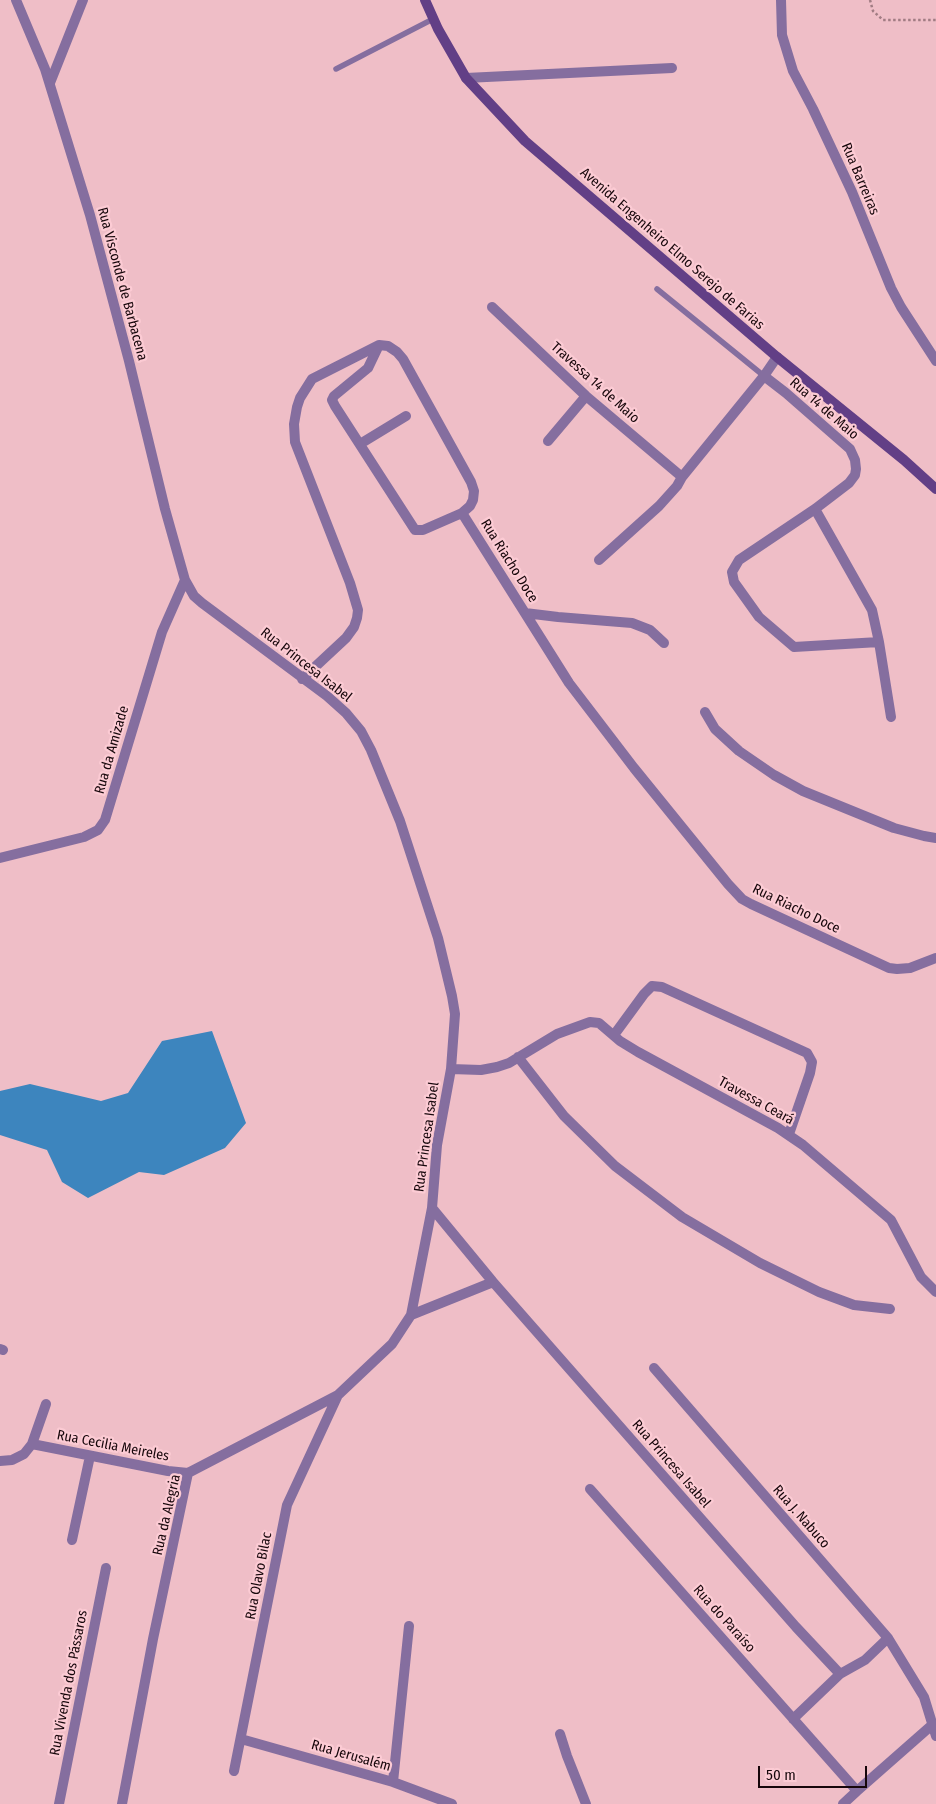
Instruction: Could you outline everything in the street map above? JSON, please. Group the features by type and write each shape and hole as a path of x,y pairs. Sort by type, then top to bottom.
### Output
{"main road":[{"name":"Avenida Engenheiro Elmo Serejo de Farias","path":"425,0 433,19 466,78 525,141 777,357 904,460 936,489"}],"street":[{"name":"Rua Visconde de Barbacena","path":"16,0 45,69 90,215 185,580"},
{"path":"50,84 83,0"},
{"name":"Rua Barreiras","path":"781,0 782,34 793,71 817,116 852,192 891,288 936,361"},
{"path":"466,78 672,68"},
{"name":"Travessa 14 de Maio","path":"492,307 586,396 682,477"},
{"path":"378,345 368,368 334,396 332,400 415,530 423,530 462,513"},
{"path":"302,679 346,638 354,626 358,610 350,583 295,442 294,424 297,407 300,398 312,379 378,345"},
{"name":"Rua Riacho Doce","path":"378,345 388,346 397,352 403,360 466,471 474,491 470,506 462,513 569,683 712,866 742,899 888,968 910,968 936,958"},
{"path":"599,560 658,506 680,483 682,477 764,376 777,357"},
{"name":"Rua 14 de Maio","path":"764,376 845,443 855,460 855,475 850,483 815,509 739,560 732,572 734,582 759,617 794,647 879,642"},
{"path":"548,440 586,396"},
{"path":"360,444 406,416"},
{"path":"815,509 872,610 891,717"},
{"name":"Rua Princesa Isabel","path":"185,580 194,596 202,603 346,712 361,731 371,750 400,821 438,938 455,1014 451,1069 438,1144 432,1208 493,1282 796,1627 840,1674"},
{"name":"Rua da Amizade","path":"0,858 84,837 98,830 105,820 162,632 185,580"},
{"path":"525,613 632,622 650,630 664,642"},
{"path":"705,712 715,729 739,751 774,775 803,791 894,828 936,838"},
{"path":"614,1036 644,994 652,986 662,987 807,1053 812,1062 810,1073 788,1134"},
{"name":"Travessa Ceará","path":"451,1069 481,1070 497,1067 557,1034 590,1022 599,1023 638,1052 788,1134 841,1176 891,1220 920,1277 936,1292"},
{"path":"518,1057 564,1116 602,1154 682,1217 760,1263 818,1292 854,1305 890,1309"},
{"name":"Rua da Alegria","path":"122,1804 188,1473 338,1395 392,1344 411,1316 432,1208"},
{"path":"411,1316 493,1282"},
{"name":"Rua J. Nabuco","path":"654,1368 888,1638 924,1697 936,1736"},
{"name":"Rua Olavo Bilac","path":"234,1771 287,1505 338,1395"},
{"name":"Rua Cecilia Meireles","path":"46,1404 32,1444 168,1471 188,1473"},
{"path":"0,1461 12,1460 24,1454 32,1444"},
{"path":"72,1540 90,1456"},
{"name":"Rua do Paraíso","path":"590,1490 857,1791"},
{"name":"Rua Vivenda dos Pássaros","path":"59,1804 106,1568"},
{"path":"393,1782 409,1626"},
{"path":"794,1719 840,1674 865,1660 888,1638"},
{"path":"843,1804 932,1724"},
{"path":"560,1734 586,1804"},
{"name":"Rua Jerusalém","path":"241,1739 393,1782 452,1804"}],"lane":[{"path":"336,69 433,19"},
{"path":"658,290 764,376"}],"path":[{"path":"870,0 873,11 883,20 936,20"}],"water":[{"path":"212,1031 246,1123 225,1148 164,1175 139,1172 88,1198 62,1182 47,1150 0,1135 0,1091 30,1084 101,1101 128,1093 162,1041"}]}
